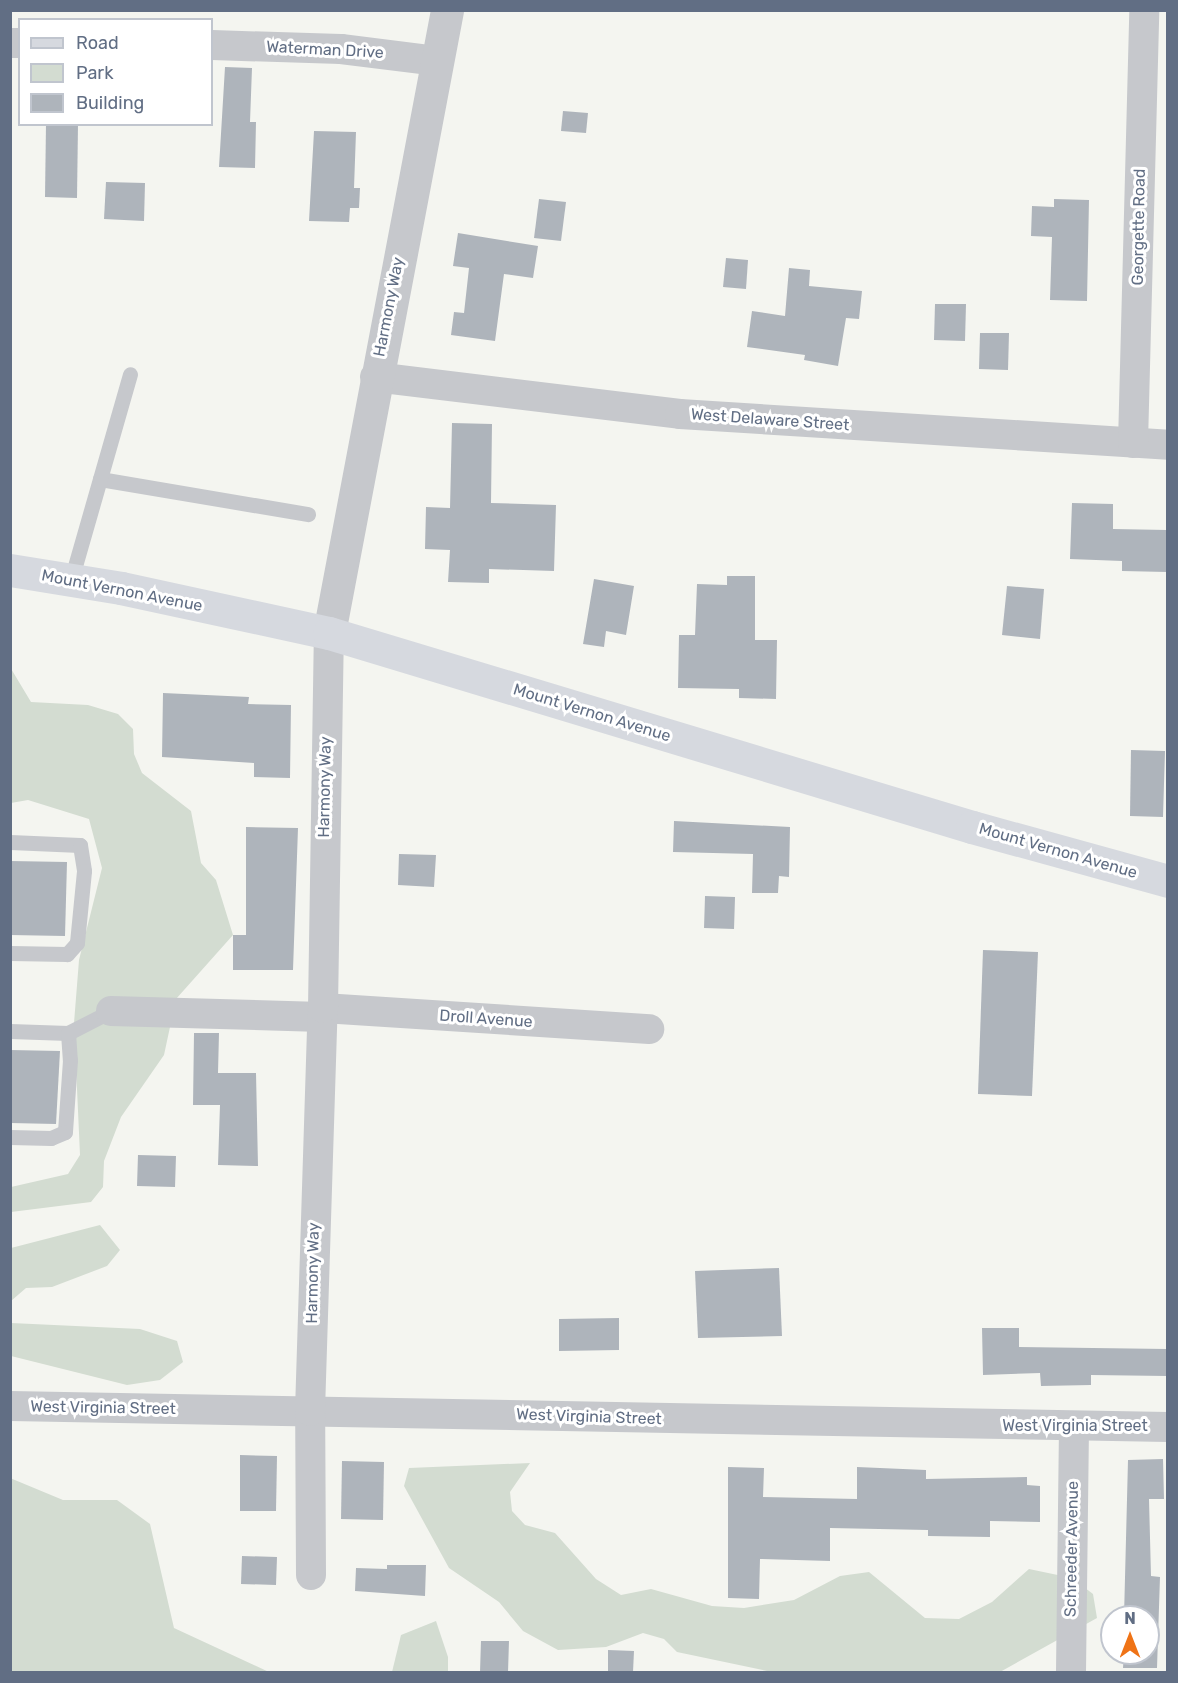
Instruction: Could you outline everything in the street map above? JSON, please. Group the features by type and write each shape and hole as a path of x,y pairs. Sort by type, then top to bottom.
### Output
{"main road":[{"name":"Mount Vernon Avenue","path":"10,570 71,580 329,633 972,827 1167,881"}],"street":[{"name":"Harmony Way","path":"311,1575 310,1411 323,1013 329,633 375,377 447,10"},
{"name":"Georgette Road","path":"1133,443 1144,10"},
{"name":"Waterman Drive","path":"213,45 341,49 438,61"},
{"name":"West Delaware Street","path":"375,377 680,414 1167,444"},
{"name":"Droll Avenue","path":"111,1011 323,1013 649,1029"},
{"name":"West Virginia Street","path":"10,1406 1167,1427"},
{"name":"Schreeder Avenue","path":"1071,1672 1074,1426"}],"lane":[{"path":"71,580 130,374"},
{"path":"100,479 308,514"},
{"path":"10,842 80,845 84,871 77,943 67,954 10,952"},
{"path":"10,1031 68,1033 111,1011"},
{"path":"10,1137 51,1138 64,1132 70,1060 68,1033"}],"green space":[{"path":"10,667 31,702 88,705 118,714 133,729 134,754 142,773 191,811 201,863 216,880 233,935 176,999 164,1055 121,1117 104,1161 103,1187 91,1202 11,1212 11,1187 68,1174 80,1155 74,1023 79,960 102,868 89,819 28,800 11,803"},
{"path":"100,1225 120,1250 107,1266 52,1287 26,1288 11,1301 11,1248"},
{"path":"11,1323 140,1329 177,1341 183,1362 160,1380 127,1385 11,1356"},
{"path":"530,1463 510,1492 512,1511 525,1525 555,1533 596,1579 621,1595 651,1589 712,1606 744,1608 794,1600 840,1576 869,1572 925,1618 959,1619 992,1602 1029,1569 1072,1578 1093,1594 1097,1618 1000,1672 772,1672 677,1652 664,1639 643,1633 606,1647 558,1650 523,1631 499,1602 449,1568 404,1486 409,1468"},
{"path":"10,1478 63,1500 117,1500 150,1524 174,1628 269,1672 11,1672"},
{"path":"436,1621 448,1657 448,1672 392,1672 401,1635"}],"building":[{"path":"225,67 252,68 250,122 256,122 255,168 219,167"},
{"path":"563,111 588,113 586,133 561,131"},
{"path":"46,126 78,126 77,198 45,197"},
{"path":"314,131 356,132 354,188 360,188 359,208 350,208 349,222 309,221"},
{"path":"106,182 145,183 144,221 104,219"},
{"path":"539,199 566,202 561,241 534,238"},
{"path":"1054,199 1089,200 1087,301 1050,300 1052,237 1031,236 1032,206 1054,207"},
{"path":"458,233 538,246 533,278 504,274 495,341 451,335 454,312 464,313 469,268 453,266"},
{"path":"726,258 748,260 746,289 723,287"},
{"path":"789,268 810,270 809,286 862,291 859,319 846,318 838,366 804,360 805,355 747,347 752,311 785,316"},
{"path":"935,304 966,304 965,341 934,340"},
{"path":"980,333 1009,333 1008,370 979,369"},
{"path":"452,423 492,424 491,503 556,505 554,571 489,569 489,583 448,582 450,550 425,549 426,507 450,508"},
{"path":"1072,503 1113,504 1113,529 1167,530 1167,572 1122,571 1122,561 1070,559"},
{"path":"727,576 755,576 755,640 777,640 776,699 739,698 739,689 678,688 679,635 695,635 697,584 727,585"},
{"path":"594,579 634,586 626,635 606,631 604,647 583,644"},
{"path":"1007,586 1044,589 1040,639 1002,635"},
{"path":"163,693 249,697 248,704 291,705 290,778 254,777 254,763 162,757"},
{"path":"1131,750 1165,751 1163,817 1130,816"},
{"path":"674,821 790,827 789,877 779,876 778,893 752,893 753,854 673,852"},
{"path":"246,827 298,828 293,970 233,970 233,935 246,935"},
{"path":"399,854 436,855 434,887 398,885"},
{"path":"10,861 67,862 65,936 10,935"},
{"path":"705,896 735,897 734,929 704,928"},
{"path":"983,950 1038,952 1032,1096 978,1094"},
{"path":"194,1033 219,1033 218,1073 256,1073 258,1166 218,1165 220,1105 193,1105"},
{"path":"10,1050 60,1051 56,1124 10,1123"},
{"path":"138,1155 176,1156 175,1187 137,1186"},
{"path":"779,1268 782,1336 698,1338 695,1271"},
{"path":"619,1318 619,1350 559,1351 559,1319"},
{"path":"982,1328 1019,1328 1019,1347 1167,1349 1167,1376 1091,1375 1091,1385 1041,1386 1040,1373 983,1375"},
{"path":"240,1455 277,1456 276,1511 240,1511"},
{"path":"1163,1459 1164,1499 1149,1499 1151,1576 1160,1577 1159,1605 1124,1605 1128,1460"},
{"path":"342,1461 384,1462 383,1520 341,1519"},
{"path":"728,1467 764,1468 763,1497 857,1499 857,1467 926,1470 926,1479 1027,1477 1027,1485 1040,1486 1040,1522 990,1521 990,1537 928,1536 928,1530 830,1528 830,1561 760,1559 759,1599 728,1598"},
{"path":"242,1556 277,1557 276,1585 241,1584"},
{"path":"387,1565 426,1565 425,1596 355,1591 356,1568 387,1569"},
{"path":"481,1641 509,1641 508,1672 480,1672"},
{"path":"608,1650 634,1651 633,1672 608,1672"},
{"path":"1123,1665 1157,1665 1157,1668 1123,1668"}]}
